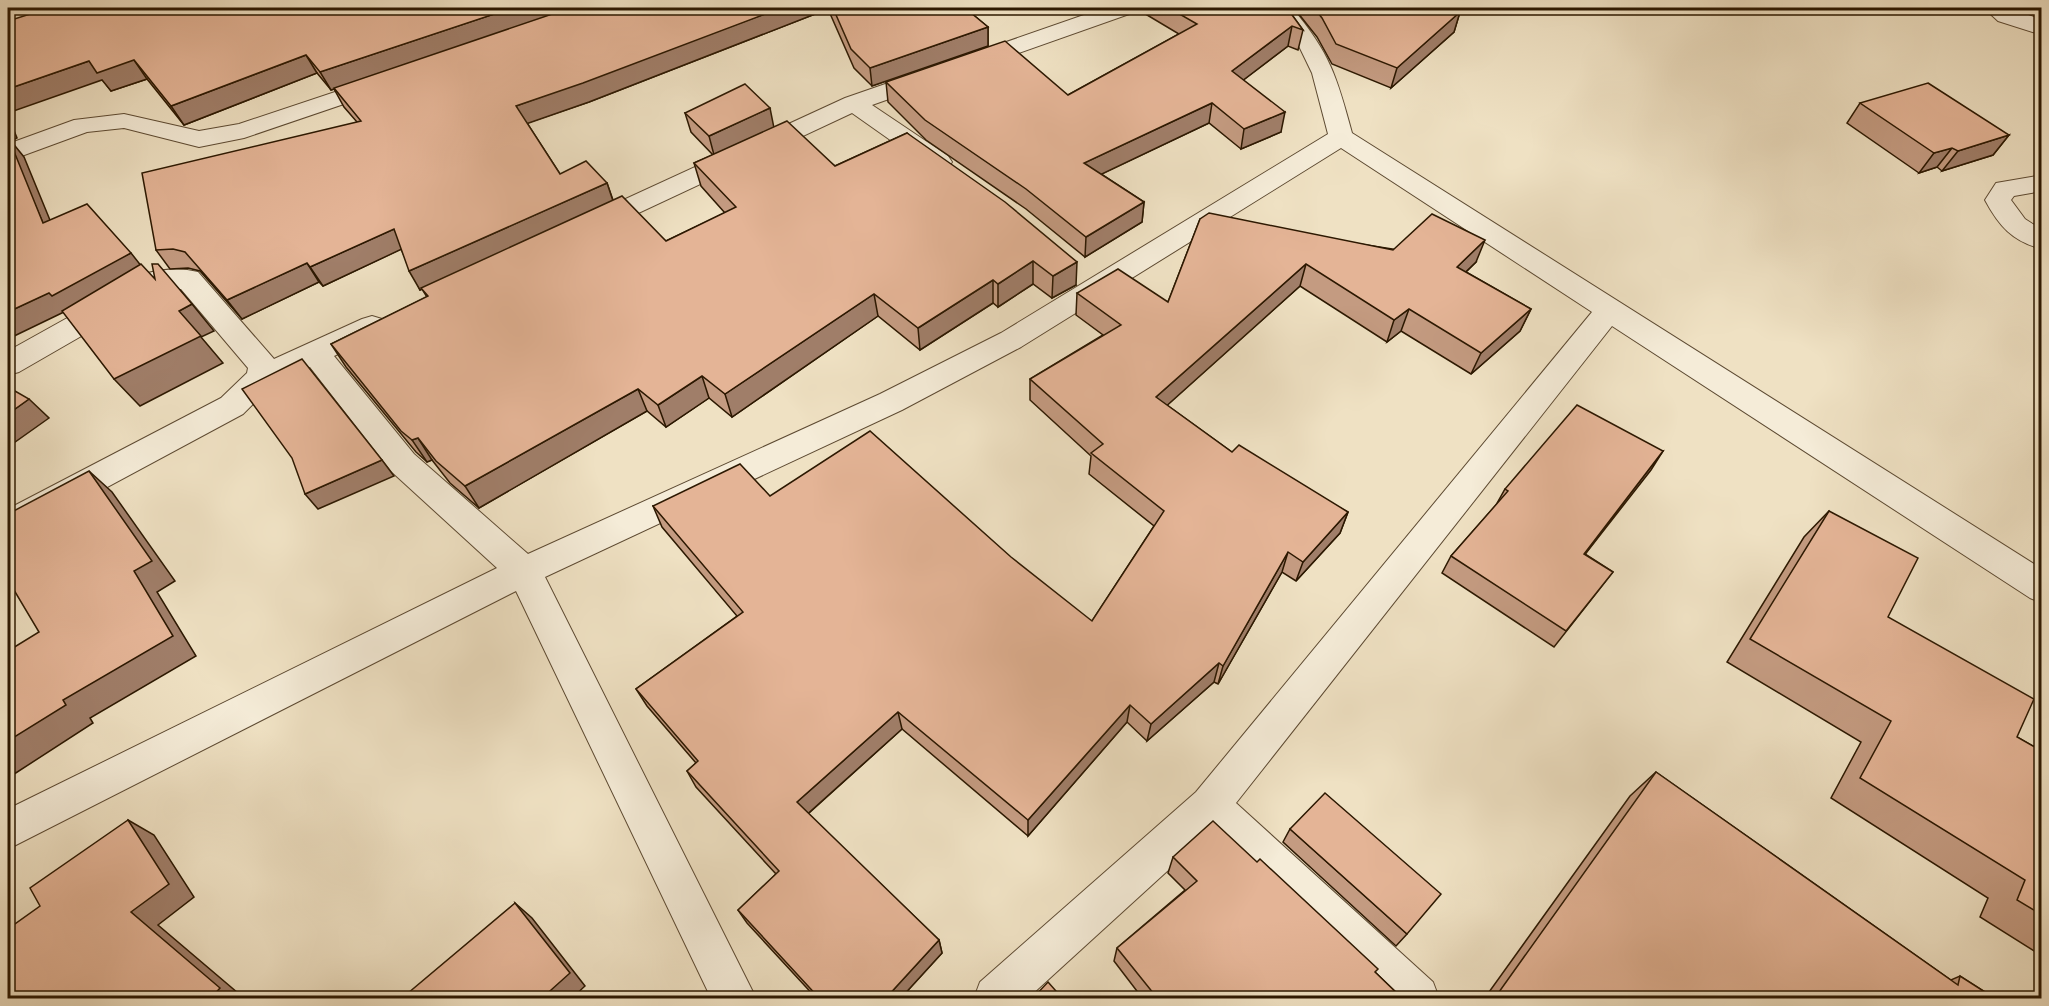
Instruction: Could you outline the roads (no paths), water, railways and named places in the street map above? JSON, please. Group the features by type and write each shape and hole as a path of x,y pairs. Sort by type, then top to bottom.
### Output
{"street":[{"path":"563,238 854,103 1124,8"},
{"path":"1281,8 1307,40 1324,74 1341,137 2042,588"},
{"path":"1995,8 2006,16 2042,28"},
{"path":"8,153 83,125 124,121 199,139 244,131 400,77"},
{"path":"854,103 959,177"},
{"path":"8,830 524,571 891,402 1011,340 1091,279 1341,137"},
{"path":"2042,183 2005,189 1998,200 2010,223 2029,236 2042,240"},
{"path":"8,364 158,279 188,279 263,366 261,377"},
{"path":"996,999 1210,805 1609,310"},
{"path":"8,524 232,406 261,377 390,318"},
{"path":"315,352 403,463 524,571 734,999"},
{"path":"1210,805 1417,999"}]}
